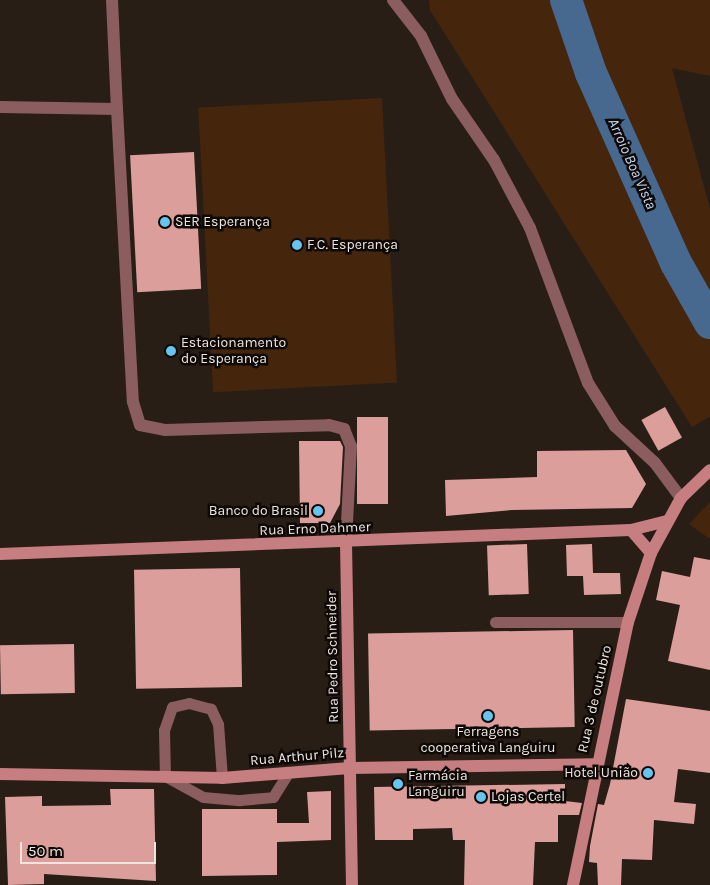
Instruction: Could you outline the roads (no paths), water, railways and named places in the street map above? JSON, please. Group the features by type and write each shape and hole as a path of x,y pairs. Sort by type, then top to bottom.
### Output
{"main road":[{"name":"Rua 3 de outubro","path":"573,885 596,764 628,622 651,553 666,521 681,498 710,470"},
{"name":"Rua Erno Dahmer","path":"0,554 346,543 631,530 666,521"},
{"path":"631,530 651,553"},
{"name":"Rua Pedro Schneider","path":"346,543 352,885"},
{"name":"Rua Arthur Pilz","path":"0,774 222,778 350,768 596,764"}],"street":[{"path":"0,107 117,108 112,0"},
{"path":"393,0 421,36 452,99 494,160 530,228 588,383 615,426 655,464 681,498"},
{"name":"Rua Pedro Schneider","path":"117,108 133,402 140,425 165,430 329,425 344,429 350,446 346,543"}],"lane":[{"path":"494,622 628,622"},
{"path":"222,778 218,724 210,709 189,703 172,707 164,730 165,776 203,797 240,800 273,797 288,773"}],"waterway":[{"name":"Arroio Boa Vista","path":"566,0 591,73 676,263 710,323"}],"place":[{"name":"SER Esperança","path":"165,222"},
{"name":"F.C. Esperança","path":"297,245"},
{"name":"Estacionamento do Esperança","path":"171,351"},
{"name":"Banco do Brasil","path":"318,511"},
{"name":"Ferragens cooperativa Languiru","path":"488,716"},
{"name":"Hotel União","path":"648,773"},
{"name":"Farmácia Languiru","path":"398,784"},
{"name":"Lojas Certel","path":"481,797"}]}
